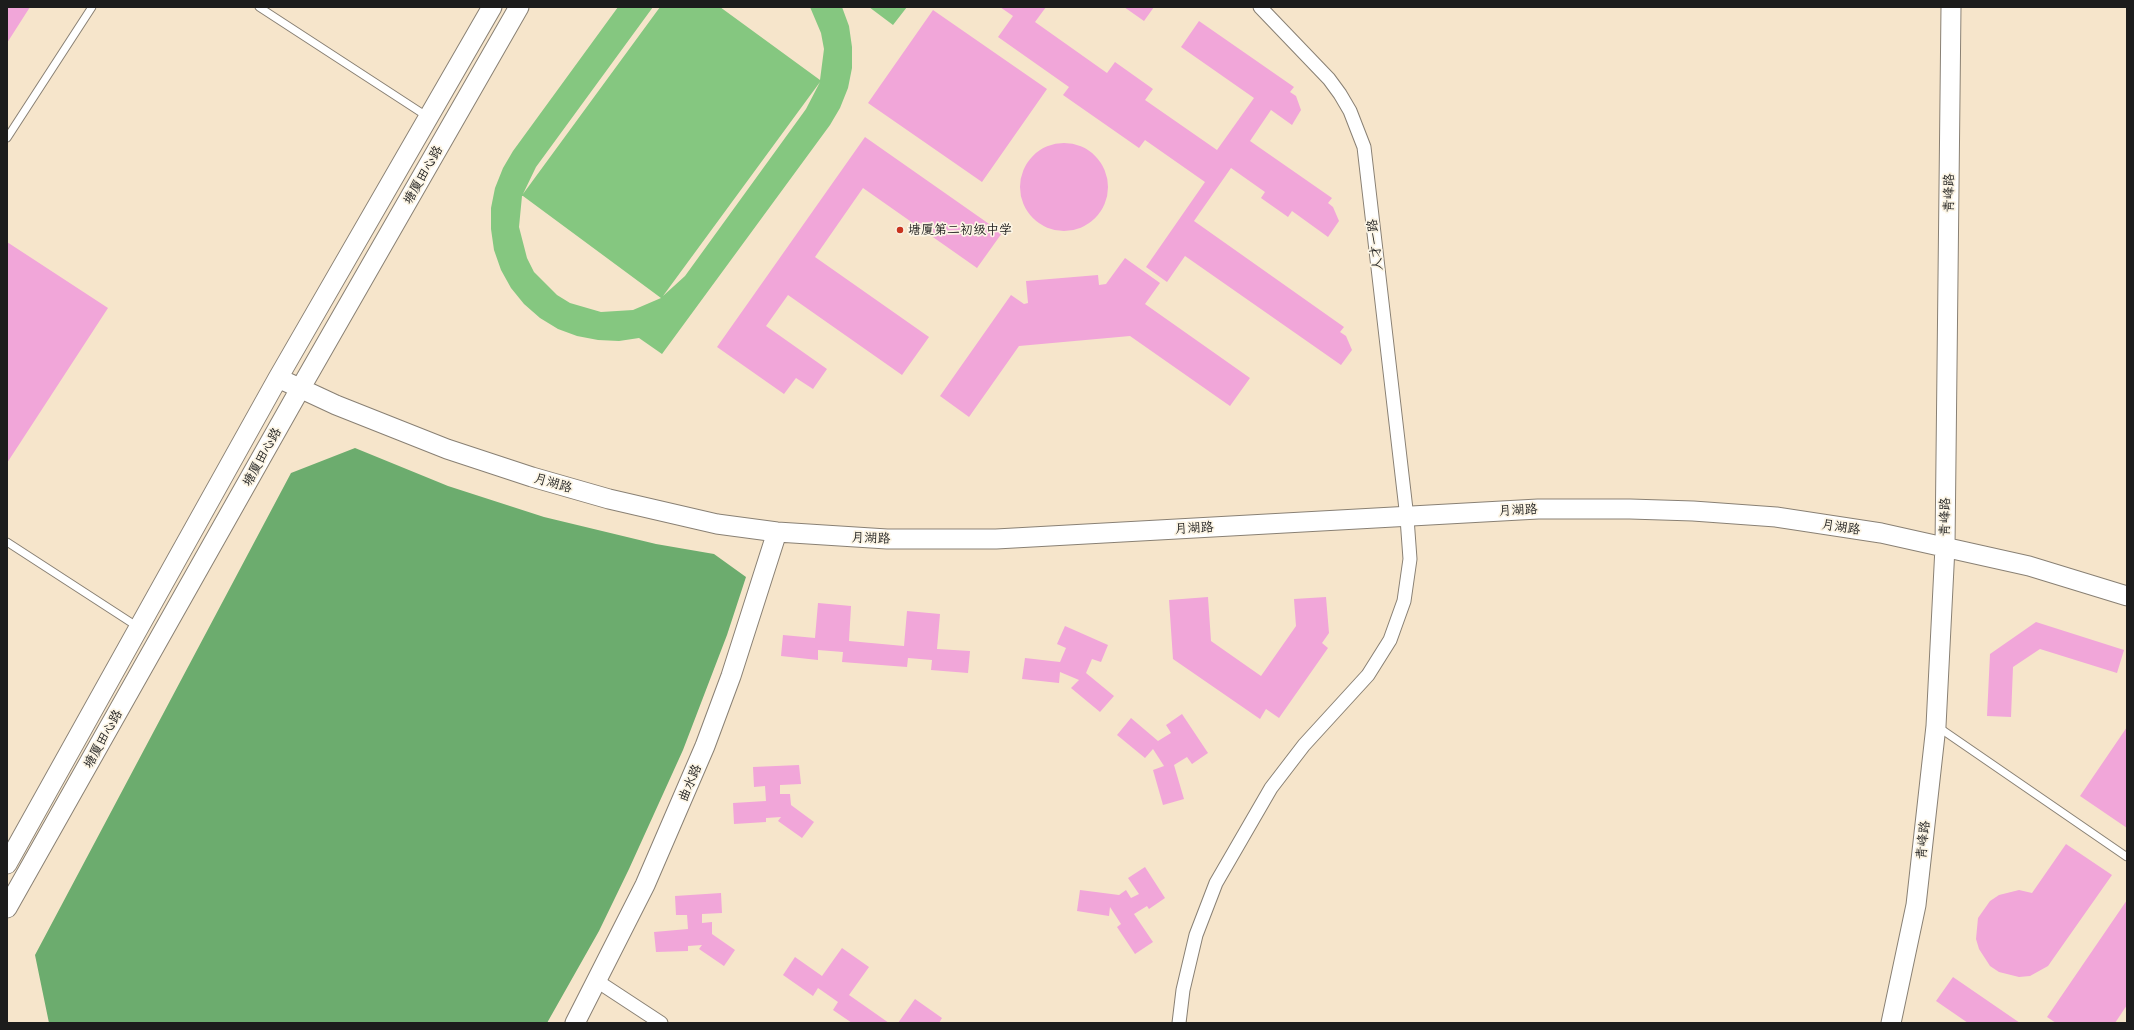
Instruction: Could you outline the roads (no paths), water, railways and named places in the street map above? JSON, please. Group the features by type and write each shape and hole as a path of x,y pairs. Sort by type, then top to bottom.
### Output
{"street":[{"name":"塘厦田心路","path":"7,864 278,378 492,7"},
{"name":"塘厦田心路","path":"7,908 519,7"},
{"name":"人才一路","path":"1179,1023 1183,990 1196,935 1216,883 1229,858 1271,788 1304,745 1368,675 1390,640 1404,601 1410,560 1407,518 1364,147 1356,123 1340,94 1329,79 1260,7"},
{"name":"青峰路","path":"1891,1023 1916,905 1936,726 1945,547 1951,7"},
{"name":"月湖路","path":"278,378 300,390 447,449 532,477 609,499 717,524 777,532 887,539 996,539 1407,518 1538,509 1693,511 1776,517 1881,533 2030,566 2127,596"},
{"name":"曲水路","path":"575,1023 645,885 705,746 736,661 777,532"},
{"path":"597,981 661,1023"}],"lane":[{"path":"7,138 92,7"},
{"path":"259,7 428,117"},
{"path":"7,542 138,627"},
{"path":"1936,726 2127,857"}],"place":[{"name":"塘厦第二初级中学","path":"900,230"}]}
